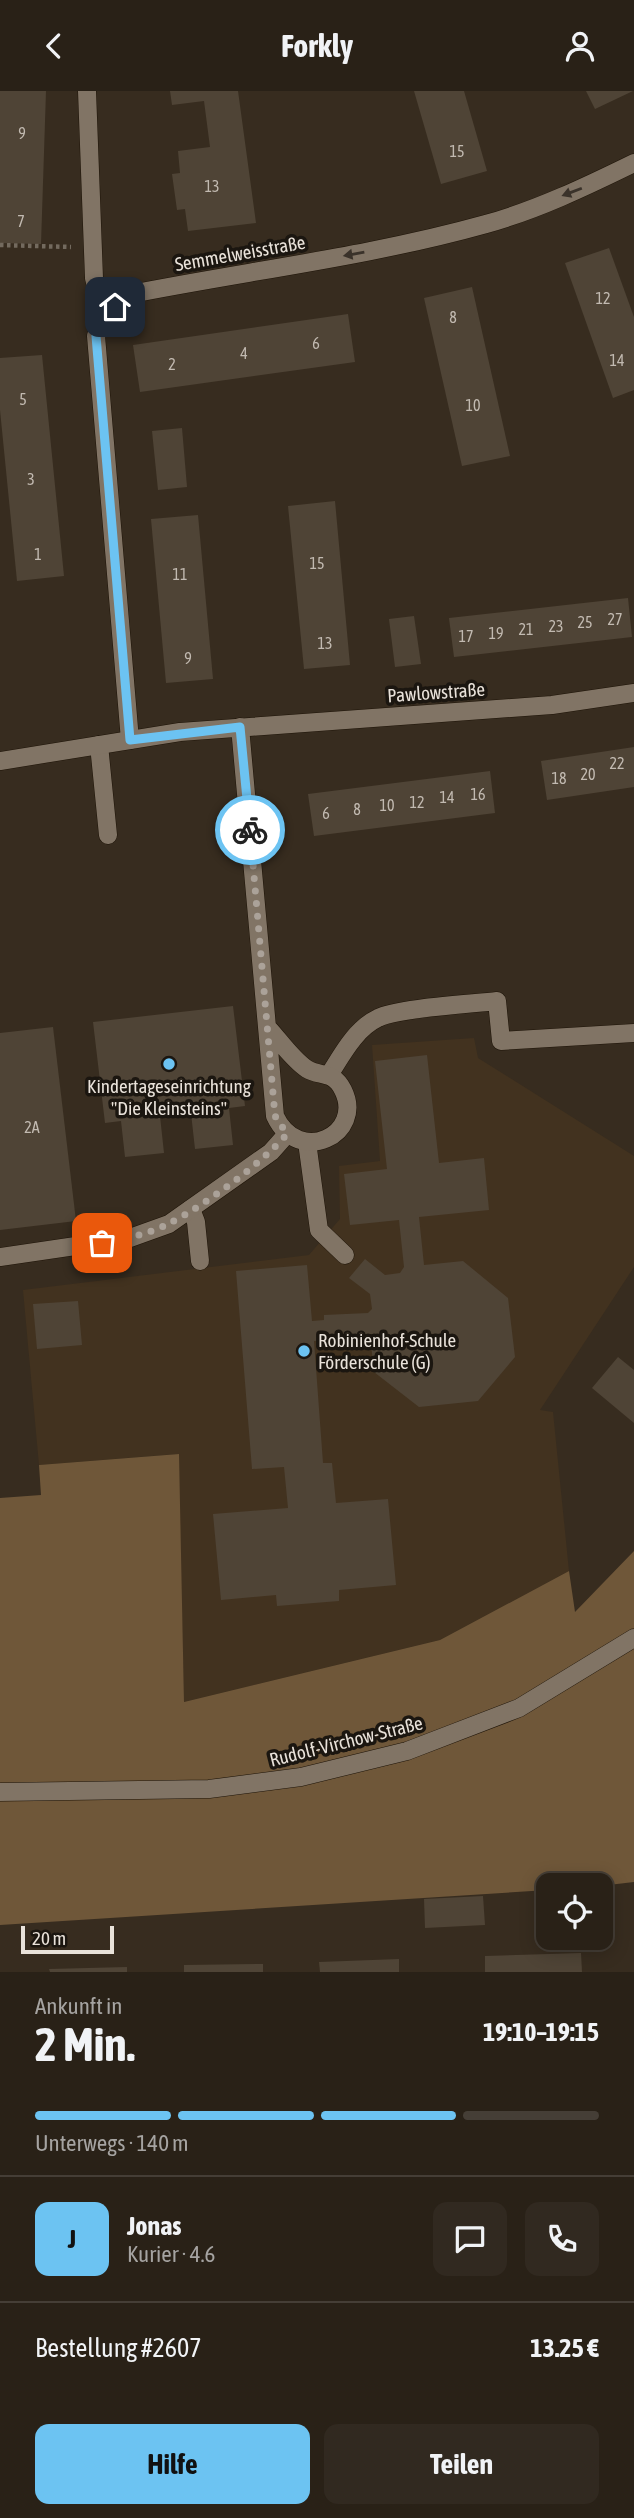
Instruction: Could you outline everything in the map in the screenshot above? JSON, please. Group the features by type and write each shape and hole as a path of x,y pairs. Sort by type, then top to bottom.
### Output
{"street":[{"path":"87,91 94,278 104,318 96,336 130,740"},
{"name":"Semmelweisstraße","path":"104,318 125,295 399,246 489,224 585,187 634,163"},
{"name":"Pawlowstraße","path":"0,761 130,740 240,727 552,705 634,693"},
{"path":"240,727 275,1116 287,1134 307,1142 328,1138 337,1131 346,1112 343,1091 329,1075 308,1070 269,1029"},
{"path":"99,745 108,835"},
{"path":"329,1075 354,1036 379,1017 449,1006 496,1001 501,1041 634,1033"},
{"path":"0,1257 130,1238 169,1224 271,1152 287,1134"},
{"path":"307,1142 319,1230 345,1255"},
{"path":"191,1209 196,1222 200,1261"},
{"name":"Rudolf-Virchow-Straße","path":"0,1792 209,1789 301,1777 407,1751 519,1708 634,1638"}],"path":[{"path":"0,245 93,247"}],"shaded area":[{"name":"Robinienhof-Schule Förderschule (G)","path":"474,1038 478,1058 634,1156 634,1267 540,1410 553,1412 569,1571 440,1640 184,1702 178,1454 39,1465 23,1290 309,1255 340,1219 339,1166 380,1161 372,1045"},
{"path":"179,1454 184,1702 440,1640 569,1571 575,1612 634,1551 634,1882 613,1884 613,1873 536,1873 536,1891 0,1925 0,1498 41,1495 39,1465"}],"building":[{"path":"0,91 46,91 41,244 0,243"},
{"path":"170,91 238,91 256,223 188,231 185,209 177,210 172,174 180,173 178,151 210,147 204,101 172,105"},
{"path":"414,91 464,91 487,171 441,184"},
{"path":"586,91 633,91 595,109"},
{"path":"609,248 634,317 634,390 613,398 565,263"},
{"path":"472,287 510,456 462,466 424,298"},
{"path":"348,314 355,362 140,392 133,345"},
{"path":"42,355 64,576 17,581 0,410 0,358"},
{"path":"182,428 187,487 158,490 152,431"},
{"path":"335,501 350,665 304,669 288,506"},
{"path":"198,515 213,679 166,683 151,519"},
{"path":"628,598 632,637 454,657 449,618"},
{"path":"414,616 421,664 395,667 389,619"},
{"path":"634,747 634,787 547,800 541,761"},
{"path":"490,771 495,813 314,836 308,794"},
{"name":"Kindertageseinrichtung \"Die Kleinsteins\"","path":"233,1006 245,1106 229,1108 233,1145 195,1149 191,1113 160,1116 164,1153 125,1157 121,1121 105,1123 93,1022"},
{"path":"53,1027 76,1221 0,1230 0,1033"},
{"name":"Robinienhof-Schule Förderschule (G)","path":"427,1055 439,1163 484,1158 489,1210 419,1217 424,1265 463,1261 508,1298 515,1357 478,1401 419,1407 374,1372 370,1335 336,1338 336,1343 327,1344 326,1340 314,1341 323,1463 332,1463 336,1503 388,1499 396,1585 339,1590 339,1601 277,1606 276,1595 221,1600 213,1514 288,1508 284,1467 252,1469 236,1271 307,1265 312,1321 324,1320 324,1315 368,1313 372,1309 370,1294 349,1278 365,1259 385,1275 400,1273 404,1267 399,1220 350,1225 344,1174 387,1169 375,1061"},
{"path":"78,1301 82,1345 37,1349 33,1304"},
{"path":"618,1357 634,1370 634,1423 592,1388"},
{"path":"483,1896 485,1925 425,1928 424,1899"},
{"path":"581,1953 582,1972 485,1972 485,1956"},
{"path":"399,1959 399,1972 320,1972 319,1962"},
{"path":"263,1964 263,1972 184,1972 184,1965"},
{"path":"127,1967 127,1972 50,1972 49,1969"}],"way so far":[{"path":"102,1243 130,1238 169,1224 271,1152 287,1134 275,1116 250,830"}],"place":[{"name":"Kindertageseinrichtung \"Die Kleinsteins\"","path":"169,1064"},
{"name":"Robinienhof-Schule Förderschule (G)","path":"304,1351"}],"route":[{"path":"115,307 104,318 96,336 130,740 240,727 250,830"}]}
